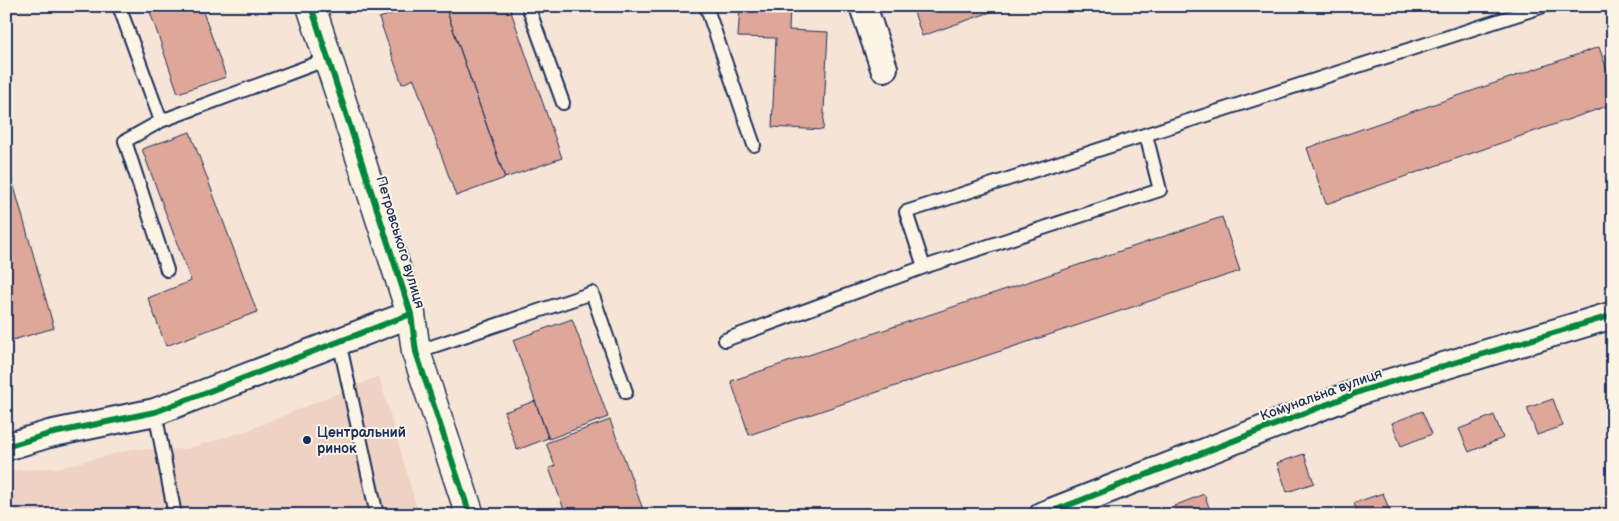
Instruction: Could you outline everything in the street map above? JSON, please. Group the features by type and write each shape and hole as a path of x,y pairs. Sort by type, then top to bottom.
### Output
{"street":[{"name":"Петровського вулиця","path":"312,6 411,314 416,352 470,515"},
{"path":"863,6 884,68"},
{"path":"6,447 49,434 155,412 411,314"},
{"name":"Комунальна вулиця","path":"1043,515 1364,390 1613,315"}],"lane":[{"path":"119,6 161,121"},
{"path":"528,6 563,102"},
{"path":"706,6 754,145"},
{"path":"924,267 906,212 1544,6"},
{"path":"168,270 125,141 161,121 328,59"},
{"path":"725,340 924,267 1160,190 1146,135"},
{"path":"416,352 592,293 626,392"},
{"path":"340,341 377,515"},
{"path":"155,412 175,515"}],"shaded area":[{"name":"Центральний ринок","path":"379,376 419,515 6,515 6,474 17,470 62,467 133,449 186,449 246,431"}],"building":[{"path":"148,6 201,6 226,77 178,93"},
{"path":"389,6 445,6 505,178 456,196 414,79 402,84 379,18 392,14"},
{"path":"445,6 509,6 562,158 505,178"},
{"path":"740,6 790,6 789,30 828,32 823,130 772,127 776,38 738,37"},
{"path":"912,6 1008,6 922,36"},
{"path":"1599,47 1613,87 1613,104 1326,204 1307,148"},
{"path":"190,132 257,312 166,346 148,298 191,281 142,149"},
{"path":"6,158 54,328 6,342"},
{"path":"1222,217 1240,271 749,435 731,381"},
{"path":"572,319 608,417 549,439 513,340"},
{"path":"1553,399 1563,426 1537,435 1527,408"},
{"path":"535,401 548,438 517,450 504,412"},
{"path":"1422,411 1432,434 1401,446 1392,423"},
{"path":"1494,415 1503,438 1469,452 1459,429"},
{"path":"610,420 645,515 566,515 549,468 555,466 546,443"},
{"path":"1304,454 1314,483 1287,492 1277,463"},
{"path":"1383,493 1391,515 1358,515 1354,503"},
{"path":"1204,494 1212,515 1178,515 1174,506"}],"cycle path":[{"path":"311,6 411,314 416,352 470,515"},
{"path":"6,447 49,434 155,412 411,314"},
{"path":"1043,515 1364,390 1613,315"}],"place":[{"name":"Центральний ринок","path":"307,440"}]}
